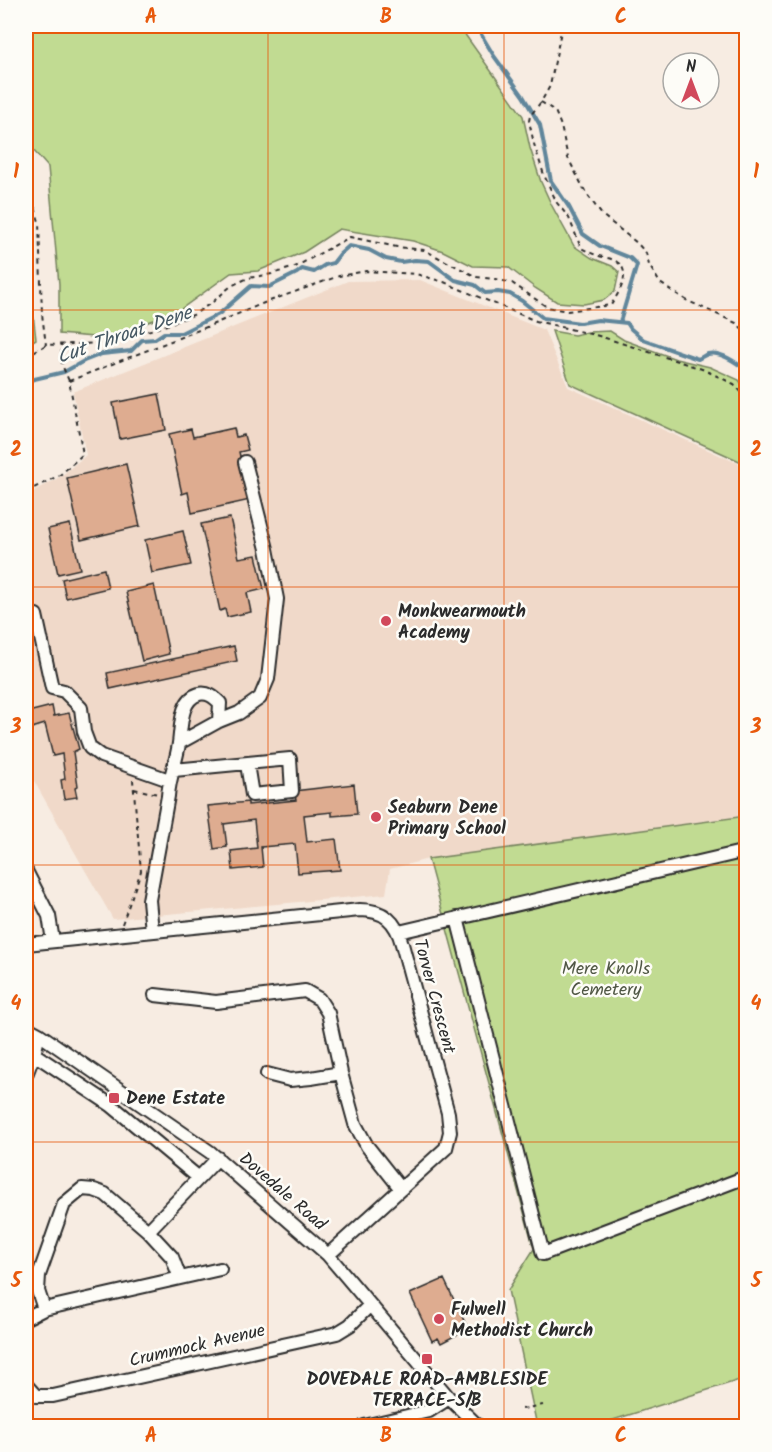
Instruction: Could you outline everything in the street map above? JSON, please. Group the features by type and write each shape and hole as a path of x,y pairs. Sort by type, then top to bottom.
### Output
{"street":[{"path":"179,743 239,713 260,698 267,679 277,599 245,462"},
{"path":"36,615 52,688 64,691 81,708 84,732 90,748 101,756 171,775 247,764"},
{"path":"152,931 149,900 182,717 189,701 196,695 205,693 220,703 219,721"},
{"path":"399,932 747,851"},
{"path":"26,871 50,916 53,941"},
{"name":"Torver Crescent","path":"26,944 360,910 371,910 391,921 399,932 450,1132 446,1148 328,1255"},
{"path":"457,918 543,1254 747,1177"},
{"path":"155,994 216,1002 305,991 319,999 328,1013 355,1124 367,1146 401,1189"},
{"name":"Dovedale Road","path":"26,1027 218,1158 328,1255 448,1398 478,1426"},
{"path":"26,1076 39,1034"},
{"path":"33,1054 111,1105 199,1178"},
{"path":"267,1074 290,1080 341,1073"},
{"path":"148,1231 218,1158"},
{"path":"44,1309 38,1291 39,1275 64,1204 82,1189 105,1194 148,1231 172,1257 180,1278"},
{"path":"26,1318 44,1309 220,1269"},
{"name":"Crummock Avenue","path":"26,1385 36,1396 53,1396 337,1333 350,1325 370,1305"},
{"path":"364,1426 429,1411 448,1398"}],"path":[{"path":"26,356 46,345 106,343 194,315 231,286 249,278 295,267 350,237 424,250 477,277 512,283 547,307 567,311 611,305 619,293 624,275 622,266 616,260 580,248 569,218 557,203 544,175 529,121 550,86 562,26"},
{"path":"541,102 555,111 568,158 586,193 602,215 638,243 646,253 649,265 660,283 686,300 736,323 747,332"},
{"path":"26,173 39,222 42,314 46,345"},
{"path":"69,381 264,303 339,276 366,271 416,274 444,282 537,321 599,336 702,369 735,384 747,397"},
{"path":"26,492 60,475 83,454 69,381 62,365 61,344"},
{"path":"119,935 141,871 133,777"},
{"path":"134,789 168,796"},
{"path":"522,1409 543,1405"}],"shaded area":[{"name":"Monkwearmouth Academy","path":"420,280 544,330 568,387 746,467 746,816 428,859 390,869 386,894 113,919 26,767 26,495 60,477 86,455 73,392 348,281"}],"green space":[{"path":"26,26 459,26 523,116 541,182 574,246 619,272 615,291 604,300 584,304 557,302 508,267 473,266 443,251 413,241 339,229 304,252 258,271 231,273 178,311 105,338 59,334 59,284 48,167 26,142"},
{"path":"26,255 36,339 26,345"},
{"path":"552,331 574,335 610,331 624,340 676,359 710,367 739,380 746,390 746,464 570,384"},
{"name":"Mere Knolls Cemetery","path":"746,816 746,1378 594,1426 537,1426 508,1290 534,1249 428,859"}],"building":[{"path":"159,394 166,430 120,439 113,403"},
{"path":"234,428 236,437 244,435 248,450 239,452 250,500 192,513 188,492 182,494 169,434 191,429 193,437"},
{"path":"126,464 140,526 81,540 67,478"},
{"path":"230,518 239,558 256,555 264,589 247,593 251,612 227,617 225,609 220,611 201,524"},
{"path":"70,524 80,569 58,574 48,529"},
{"path":"183,531 191,565 152,573 145,540"},
{"path":"104,569 108,588 66,598 62,579"},
{"path":"154,585 169,654 142,661 126,592"},
{"path":"234,646 237,661 110,689 107,673"},
{"path":"52,706 54,716 69,713 79,749 73,752 78,786 75,788 77,797 64,799 61,780 65,779 62,754 53,756 45,724 32,728 28,712"},
{"path":"354,784 357,814 332,816 332,812 304,815 307,842 336,839 340,870 298,873 295,844 261,847 263,867 233,870 231,851 257,848 254,820 224,824 227,847 214,849 208,806 296,800 294,791"},
{"path":"444,1279 468,1329 441,1343 438,1338 432,1341 410,1294"}],"waterway":[{"path":"476,26 540,125 551,181 569,207 583,234 600,246 630,258 637,265 620,322"},
{"name":"Cut Throat Dene","path":"26,381 64,372 102,354 131,351 142,340 155,339 164,333 181,333 219,314 251,286 269,287 302,269 314,272 333,263 349,246 369,250 386,259 401,262 429,261 455,280 475,285 485,293 510,294 543,318 580,323 598,320 627,323 644,340 698,359 708,354 718,354 746,370"}],"place":[{"name":"Monkwearmouth Academy","path":"386,621"},
{"name":"Seaburn Dene Primary School","path":"376,817"},
{"name":"Dene Estate","path":"114,1098"},
{"name":"Fulwell Methodist Church","path":"439,1319"},
{"name":"DOVEDALE ROAD-AMBLESIDE TERRACE-S/B","path":"427,1359"}]}
